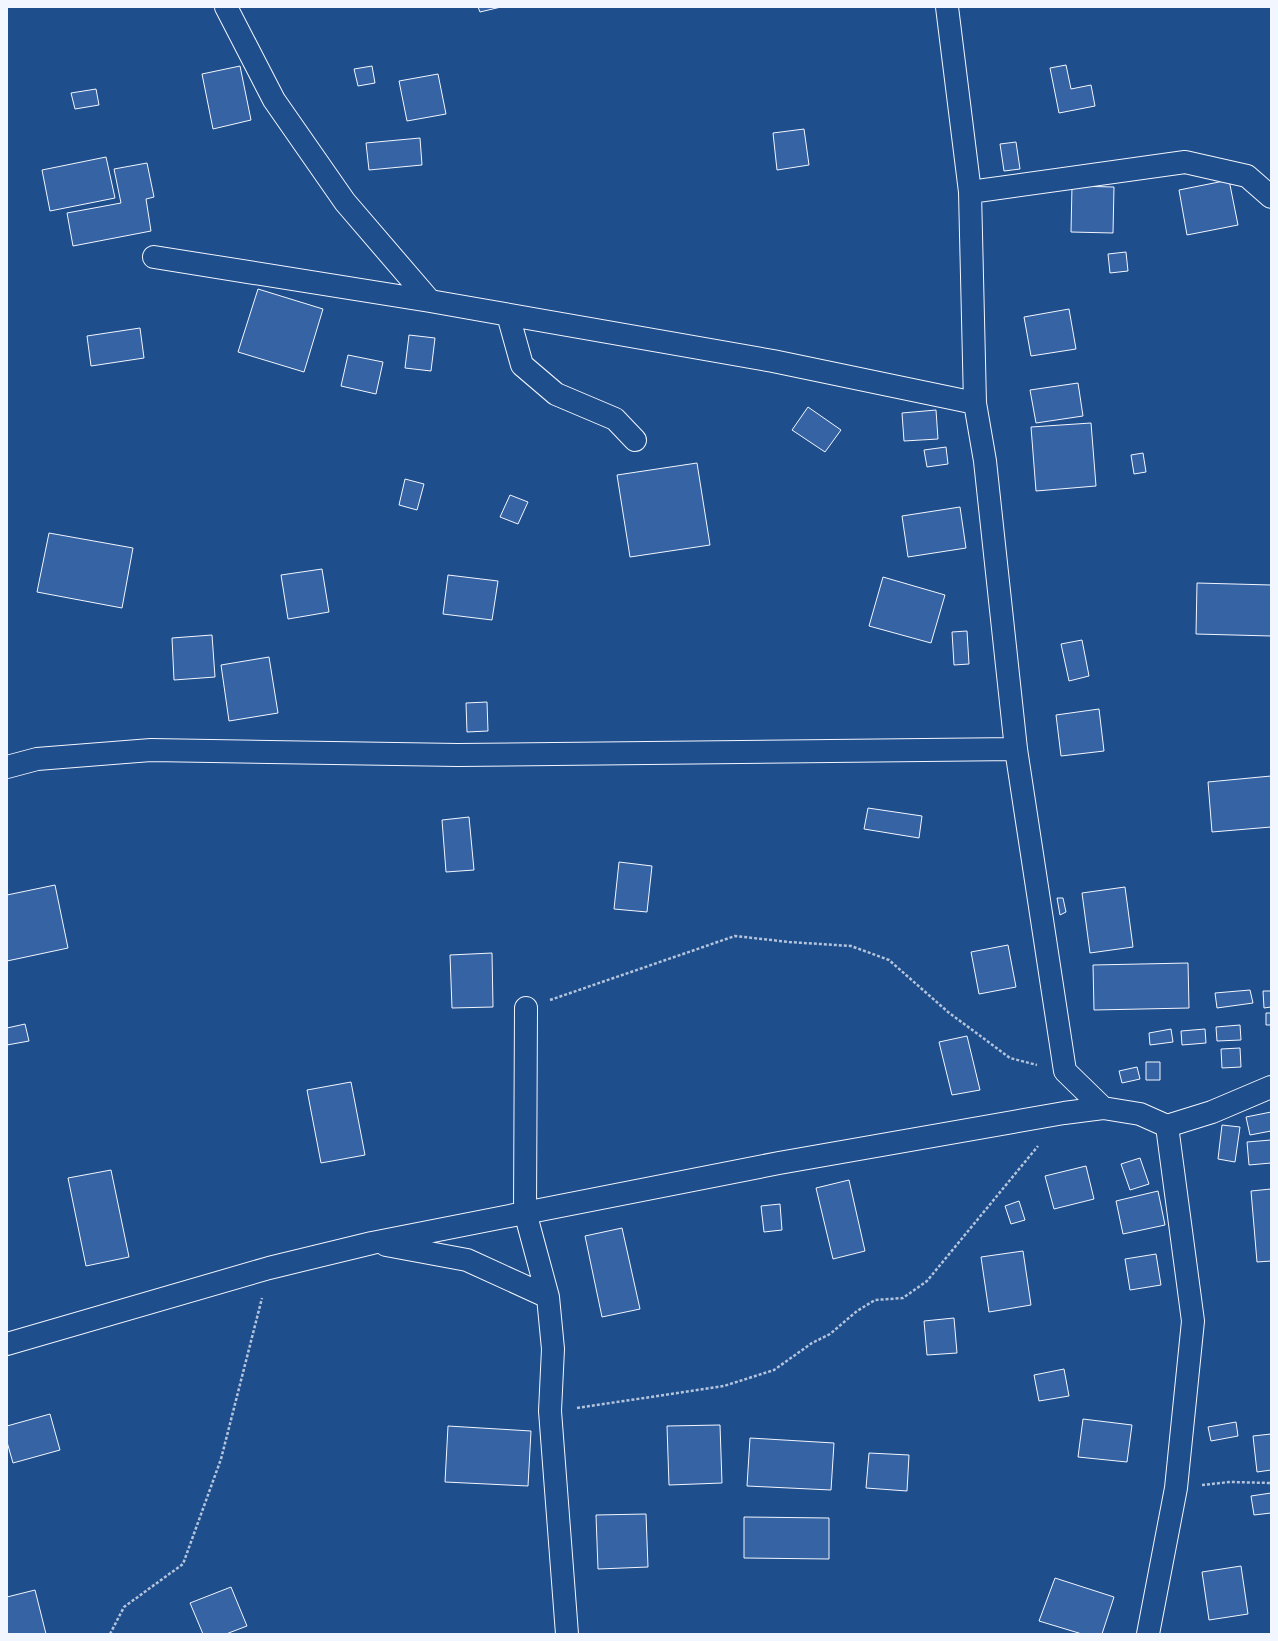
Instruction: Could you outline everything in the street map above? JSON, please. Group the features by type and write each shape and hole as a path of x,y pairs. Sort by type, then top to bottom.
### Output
{"street":[{"path":"226,7 274,100 345,202 430,301"},
{"path":"947,7 970,192 975,402 985,461 1016,749 1065,1071 1103,1108"},
{"path":"970,192 1185,162 1247,176 1271,197"},
{"path":"154,257 430,301 773,361 975,402"},
{"path":"508,315 522,365 556,394 615,419 636,440"},
{"path":"7,757 37,759 151,750 458,755 1016,749"},
{"path":"7,767 37,759"},
{"path":"526,1008 525,1212 548,1297 553,1349 550,1412 566,1634"},
{"path":"7,1344 269,1268 372,1243 779,1163 1064,1113 1103,1108 1140,1114 1167,1126 1212,1112 1271,1087"},
{"path":"1148,1634 1176,1488 1192,1321 1167,1126"},
{"path":"372,1243 467,1260 548,1297"}],"path":[{"path":"526,1008 735,936 789,942 851,946 889,960 948,1012 1010,1058 1065,1071"},
{"path":"550,1412 724,1386 774,1370 812,1343 830,1334 857,1311 875,1300 904,1298 927,1281 1064,1113"},
{"path":"110,1634 124,1607 183,1564 221,1459 269,1268"},
{"path":"1176,1488 1230,1482 1271,1483"}],"building":[{"path":"478,7 501,7 480,12"},
{"path":"1066,65 1071,89 1091,85 1095,106 1059,113 1050,68"},
{"path":"240,66 251,120 213,129 202,74"},
{"path":"372,66 375,83 358,86 354,69"},
{"path":"438,74 446,114 407,121 399,81"},
{"path":"96,89 99,105 75,109 71,93"},
{"path":"804,129 809,165 777,170 773,133"},
{"path":"420,138 422,165 369,170 366,143"},
{"path":"1016,142 1020,169 1004,171 1000,144"},
{"path":"106,157 115,198 50,211 42,170"},
{"path":"147,163 154,197 146,199 151,231 73,246 67,213 121,203 114,169"},
{"path":"1229,180 1238,225 1187,235 1179,190"},
{"path":"1072,186 1114,187 1113,233 1071,232"},
{"path":"1126,252 1128,271 1110,273 1108,254"},
{"path":"258,289 323,309 304,372 238,352"},
{"path":"1069,309 1076,349 1031,356 1024,317"},
{"path":"140,328 144,358 91,366 87,336"},
{"path":"409,335 435,338 431,371 405,368"},
{"path":"348,355 383,362 376,394 341,386"},
{"path":"1078,383 1083,416 1036,423 1030,390"},
{"path":"808,407 841,430 825,452 792,430"},
{"path":"936,410 938,439 904,441 902,413"},
{"path":"1091,423 1096,486 1036,491 1031,427"},
{"path":"946,447 948,464 927,467 924,450"},
{"path":"1143,453 1146,472 1134,474 1131,455"},
{"path":"697,463 710,545 630,557 617,475"},
{"path":"405,479 424,484 417,510 399,505"},
{"path":"510,495 528,502 518,524 500,517"},
{"path":"960,507 966,548 908,557 902,516"},
{"path":"49,533 133,548 122,608 37,592"},
{"path":"322,569 329,612 288,619 281,575"},
{"path":"448,575 498,581 492,620 443,614"},
{"path":"883,577 945,595 931,643 869,626"},
{"path":"1197,583 1271,585 1271,636 1196,634"},
{"path":"967,631 969,664 954,665 952,632"},
{"path":"212,635 215,677 174,680 172,638"},
{"path":"1082,640 1089,676 1069,681 1061,644"},
{"path":"269,657 278,713 229,721 221,665"},
{"path":"487,702 488,731 467,732 466,703"},
{"path":"1099,709 1104,751 1061,756 1056,715"},
{"path":"1271,776 1271,827 1212,832 1208,782"},
{"path":"868,808 922,816 919,838 864,829"},
{"path":"469,817 474,870 446,872 442,820"},
{"path":"619,862 652,866 647,912 614,909"},
{"path":"55,885 68,948 7,961 7,895"},
{"path":"1125,887 1133,947 1090,953 1082,893"},
{"path":"1057,898 1063,898 1066,912 1060,915"},
{"path":"1008,945 1016,987 979,994 971,952"},
{"path":"492,953 493,1007 452,1008 450,955"},
{"path":"1188,963 1189,1008 1094,1010 1093,965"},
{"path":"1250,990 1253,1003 1217,1008 1215,993"},
{"path":"1263,991 1271,991 1271,1007 1264,1008"},
{"path":"1266,1013 1271,1013 1271,1025 1266,1025"},
{"path":"25,1024 29,1041 7,1045 7,1028"},
{"path":"1240,1025 1241,1040 1217,1041 1216,1027"},
{"path":"1171,1029 1173,1042 1150,1045 1149,1033"},
{"path":"1205,1029 1206,1043 1182,1045 1181,1031"},
{"path":"967,1036 980,1090 952,1095 939,1042"},
{"path":"1240,1048 1241,1067 1222,1068 1221,1049"},
{"path":"1146,1062 1160,1062 1160,1080 1146,1080"},
{"path":"1137,1067 1140,1079 1122,1083 1119,1071"},
{"path":"351,1082 365,1155 321,1163 307,1090"},
{"path":"1271,1112 1271,1131 1250,1135 1246,1117"},
{"path":"1222,1125 1240,1127 1235,1162 1218,1159"},
{"path":"1271,1140 1271,1163 1249,1165 1247,1142"},
{"path":"1140,1158 1149,1184 1130,1190 1121,1164"},
{"path":"1086,1166 1094,1199 1054,1209 1045,1176"},
{"path":"111,1170 129,1257 86,1266 68,1178"},
{"path":"849,1180 865,1251 833,1259 816,1188"},
{"path":"1271,1189 1271,1261 1257,1262 1251,1191"},
{"path":"1158,1191 1165,1225 1123,1234 1116,1201"},
{"path":"1019,1201 1025,1220 1011,1224 1005,1206"},
{"path":"780,1204 782,1230 764,1232 761,1206"},
{"path":"622,1228 640,1309 602,1317 585,1236"},
{"path":"1023,1251 1031,1305 989,1312 981,1257"},
{"path":"1156,1254 1161,1285 1130,1290 1125,1259"},
{"path":"954,1318 957,1353 927,1355 924,1321"},
{"path":"1064,1369 1069,1396 1039,1401 1034,1375"},
{"path":"50,1414 60,1450 13,1463 7,1442 7,1426"},
{"path":"1083,1419 1132,1425 1127,1462 1078,1457"},
{"path":"1236,1422 1238,1436 1211,1441 1208,1427"},
{"path":"720,1425 722,1483 669,1485 667,1426"},
{"path":"448,1426 531,1431 528,1486 445,1482"},
{"path":"1271,1434 1271,1470 1257,1472 1253,1436"},
{"path":"750,1438 834,1443 831,1490 747,1486"},
{"path":"869,1453 909,1455 907,1491 866,1488"},
{"path":"1271,1493 1271,1513 1254,1515 1251,1496"},
{"path":"646,1514 648,1567 598,1569 596,1515"},
{"path":"744,1517 829,1518 829,1559 744,1558"},
{"path":"1241,1566 1248,1614 1209,1620 1202,1572"},
{"path":"1055,1578 1114,1597 1102,1634 1082,1634 1039,1621"},
{"path":"231,1587 247,1626 226,1634 203,1634 190,1603"},
{"path":"35,1590 46,1634 7,1634 7,1597"}]}
